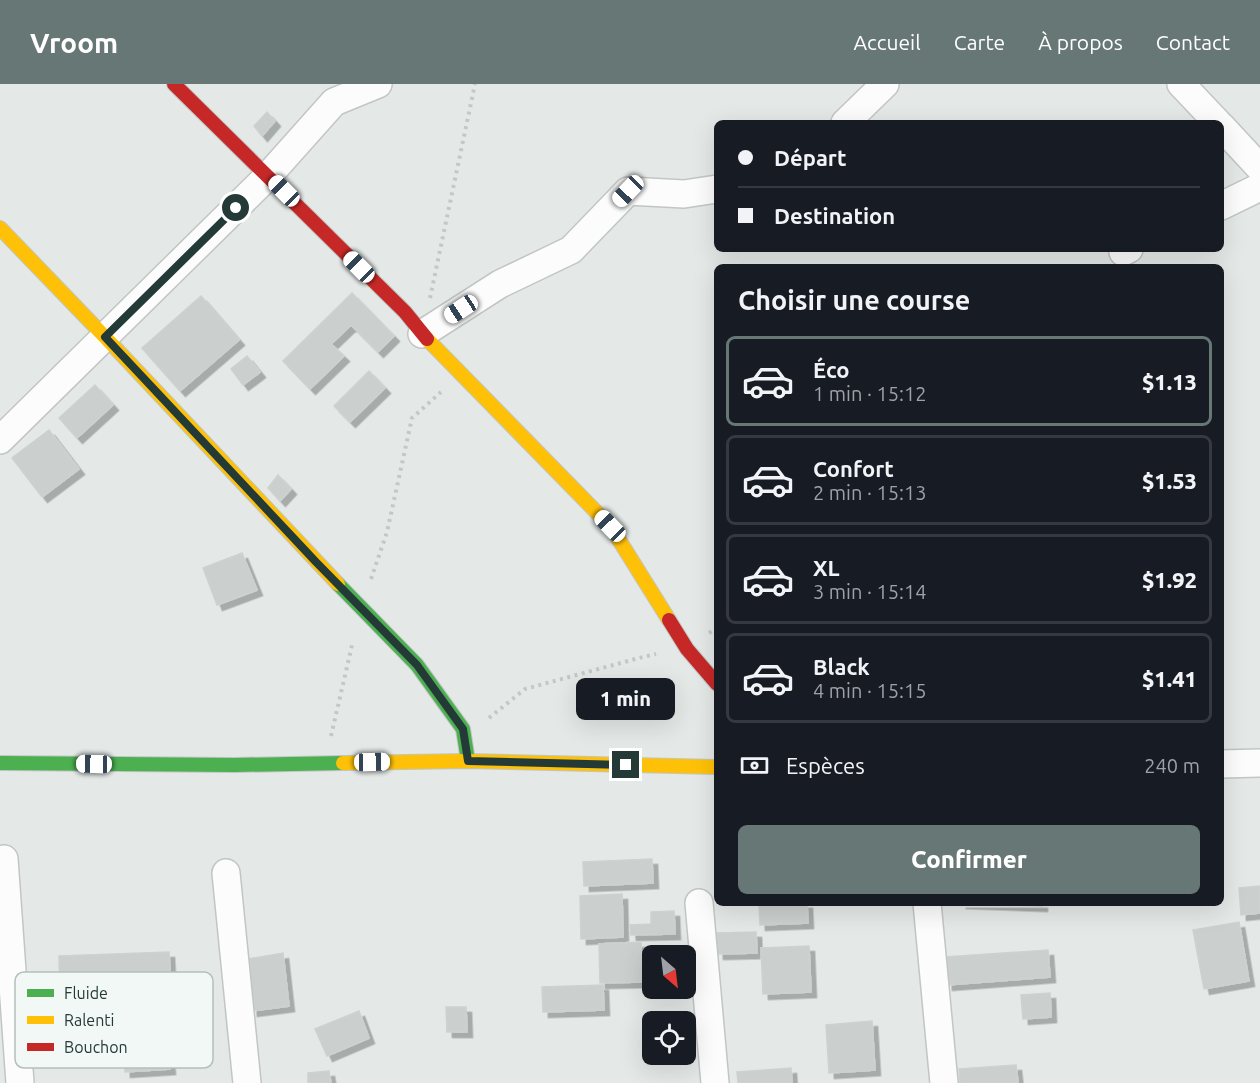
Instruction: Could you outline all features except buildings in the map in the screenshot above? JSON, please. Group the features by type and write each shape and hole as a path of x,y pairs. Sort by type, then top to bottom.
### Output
{"street":[{"path":"174,84 405,312 422,334 610,526 687,649 714,680"},
{"path":"0,441 268,176 334,102 378,84"},
{"path":"848,120 885,84"},
{"path":"1181,84 1215,120"},
{"path":"1224,129 1260,168"},
{"path":"1224,205 1260,187"},
{"path":"422,334 500,284 571,250 628,191 684,194 714,189"},
{"path":"0,228 417,665 463,729 468,761"},
{"path":"0,763 235,765 468,761 714,767"},
{"path":"1224,764 1260,763"},
{"path":"4,859 15,1013"},
{"path":"226,873 247,1083"},
{"path":"699,903 715,1083"},
{"path":"927,906 944,1083"},
{"path":"19,1068 20,1083"}],"path":[{"path":"422,334 475,84"},
{"path":"325,763 361,608 387,532 412,418 461,373"},
{"path":"468,761 481,725 525,689 639,657 687,649 714,630"}],"traffic: fast":[{"path":"338,584 417,665 463,729 468,761"},
{"path":"0,763 235,765 343,763"}],"traffic: slow":[{"path":"0,228 338,584"},
{"path":"427,339 611,527 669,620"},
{"path":"343,763 468,761 714,767"}],"traffic: jam":[{"path":"174,84 405,312 427,339"},
{"path":"669,620 687,649 714,680"}],"route":[{"path":"236,208 105,337 316,562 417,665 463,729 468,761 626,765"}]}
